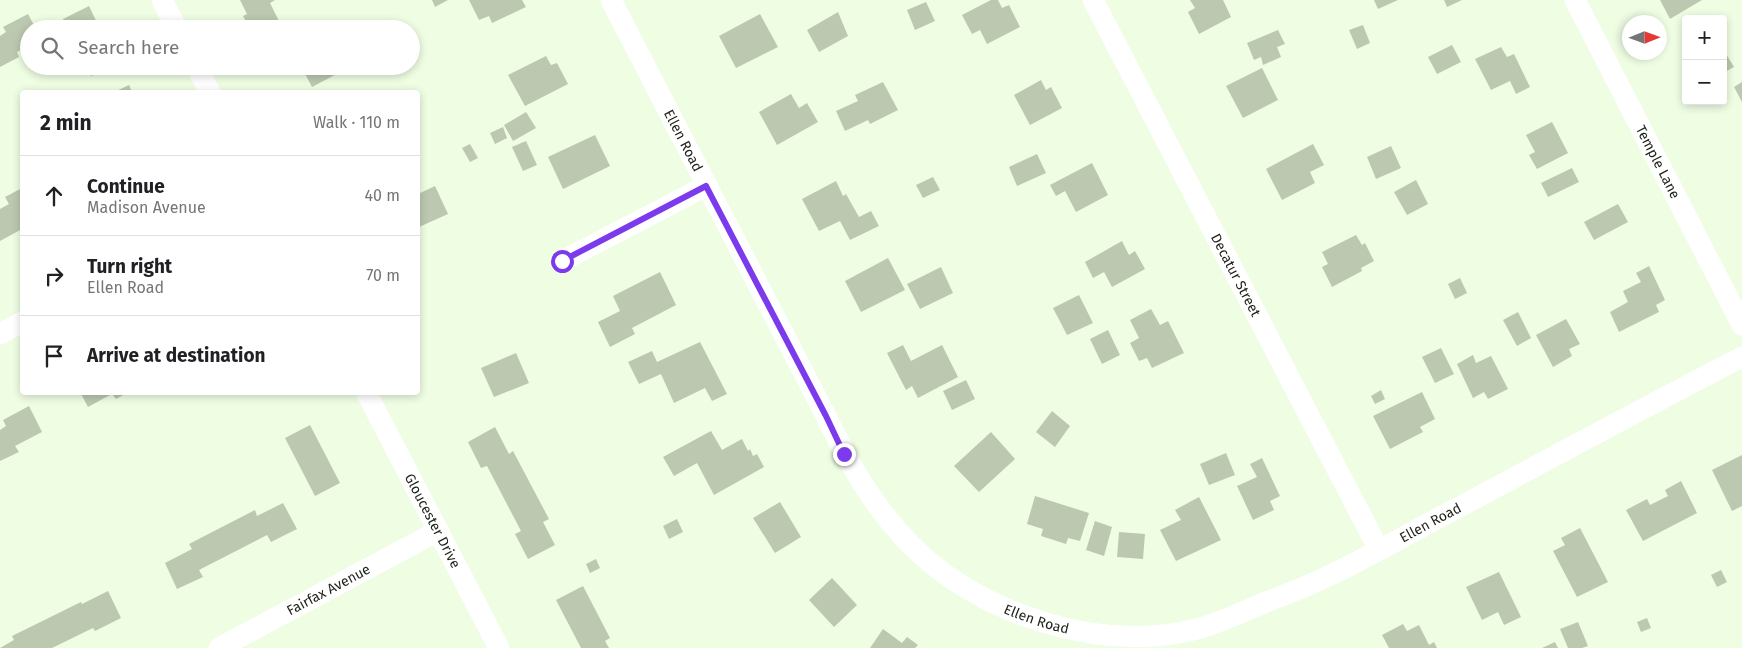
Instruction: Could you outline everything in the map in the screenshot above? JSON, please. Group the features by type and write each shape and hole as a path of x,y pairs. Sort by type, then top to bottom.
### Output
{"street":[{"path":"162,0 172,20"},
{"name":"Ellen Road","path":"611,0 844,454 866,490 891,524 930,564 958,584 988,601 1020,615 1067,629 1120,637 1174,634 1222,621 1325,578 1742,357"},
{"name":"Decatur Street","path":"1093,0 1379,550"},
{"name":"Temple Lane","path":"1575,0 1742,325"},
{"path":"201,75 209,90"},
{"path":"562,261 706,186"},
{"path":"0,334 20,323"},
{"name":"Gloucester Drive","path":"368,395 499,648"},
{"name":"Fairfax Avenue","path":"219,648 438,531"}],"building":[{"path":"240,0 275,0 270,3 278,20 245,20 243,16 247,14"},
{"path":"432,0 448,0 435,7"},
{"path":"469,0 522,0 526,7 492,23 489,16 479,20"},
{"path":"991,0 998,0 1002,8 1009,5 1020,27 987,44 980,30 972,34 962,15"},
{"path":"1190,0 1223,0 1231,17 1199,34 1188,12 1195,8"},
{"path":"1374,0 1398,0 1378,9"},
{"path":"1444,0 1462,0 1447,7"},
{"path":"1660,0 1702,0 1670,19"},
{"path":"926,2 935,21 915,30 907,10"},
{"path":"89,6 96,20 64,20"},
{"path":"838,12 848,36 819,52 807,30"},
{"path":"28,14 31,20 20,20 20,50 17,52 19,57 0,67 0,36 6,32 3,27"},
{"path":"760,14 778,47 736,68 719,36"},
{"path":"1363,25 1370,43 1357,49 1349,30"},
{"path":"1278,30 1285,44 1277,47 1281,57 1263,65 1261,57 1254,60 1247,43"},
{"path":"1452,45 1461,62 1437,74 1428,57"},
{"path":"1501,47 1507,57 1514,54 1530,87 1516,94 1510,81 1491,90 1475,59"},
{"path":"546,56 551,65 557,63 568,84 525,106 508,75"},
{"path":"1727,56 1734,67 1727,71"},
{"path":"1262,68 1278,100 1243,118 1226,86"},
{"path":"306,75 335,75 312,87"},
{"path":"1041,80 1046,90 1051,87 1062,108 1030,125 1014,95"},
{"path":"883,82 898,110 870,124 868,120 845,131 836,111 858,101 855,95"},
{"path":"1742,82 1742,102 1734,87"},
{"path":"129,85 131,90 118,90"},
{"path":"791,94 799,108 807,103 818,122 777,145 759,112"},
{"path":"526,112 536,128 513,141 504,125"},
{"path":"1552,122 1568,153 1537,169 1529,155 1535,152 1526,135"},
{"path":"503,127 507,138 495,144 490,133"},
{"path":"595,135 610,166 563,189 548,157"},
{"path":"526,141 537,165 523,171 512,147"},
{"path":"470,144 478,158 470,162 462,148"},
{"path":"1313,144 1324,165 1310,172 1315,183 1282,200 1266,169"},
{"path":"1391,146 1401,168 1376,179 1367,157"},
{"path":"1037,154 1046,173 1017,186 1009,167"},
{"path":"1092,163 1108,195 1076,212 1065,191 1056,196 1050,185"},
{"path":"1572,168 1579,182 1548,197 1541,183"},
{"path":"933,177 940,190 923,198 916,185"},
{"path":"1416,180 1428,204 1407,215 1394,192"},
{"path":"836,181 843,196 846,194 859,217 871,211 879,226 850,240 840,221 819,231 802,199"},
{"path":"435,186 448,214 420,227 420,193"},
{"path":"20,189 20,230 0,241 0,209 9,204 5,197"},
{"path":"1618,204 1628,222 1594,240 1584,222"},
{"path":"1356,235 1362,245 1365,243 1374,261 1361,268 1362,271 1332,287 1322,267 1328,264 1322,252"},
{"path":"1122,241 1129,255 1135,251 1145,269 1112,287 1104,272 1093,278 1085,262"},
{"path":"888,258 905,290 861,312 845,281"},
{"path":"1649,266 1665,300 1656,305 1659,312 1619,332 1610,312 1628,302 1623,291 1641,282 1636,273"},
{"path":"941,267 953,293 920,309 907,284"},
{"path":"660,272 676,305 632,328 635,334 610,347 598,322 620,311 613,296"},
{"path":"1460,278 1467,293 1455,299 1448,284"},
{"path":"1079,295 1093,323 1067,335 1053,308"},
{"path":"1151,309 1160,325 1168,321 1184,353 1152,368 1147,358 1139,361 1130,343 1139,338 1130,320"},
{"path":"1518,312 1531,338 1517,346 1503,320"},
{"path":"1566,319 1580,344 1569,349 1572,356 1553,367 1536,335"},
{"path":"1108,330 1120,355 1102,364 1090,339"},
{"path":"700,342 727,394 712,401 705,388 674,403 661,374 639,384 628,362 652,351 657,362"},
{"path":"903,345 911,361 942,345 958,377 918,398 912,386 906,390 887,353"},
{"path":"1441,348 1454,374 1435,383 1422,357"},
{"path":"516,353 529,383 494,397 481,368"},
{"path":"1473,355 1476,363 1491,356 1508,389 1488,399 1484,392 1473,398 1457,364"},
{"path":"966,380 975,399 952,410 943,391"},
{"path":"1381,390 1385,399 1375,404 1371,396"},
{"path":"1422,392 1435,419 1420,427 1423,432 1390,449 1373,416"},
{"path":"82,395 110,395 88,407"},
{"path":"113,395 123,395 116,399"},
{"path":"29,406 42,432 15,446 19,452 0,461 0,430 6,426 3,420"},
{"path":"1052,411 1070,426 1055,447 1036,432"},
{"path":"310,425 340,483 315,496 285,438"},
{"path":"495,427 509,454 513,451 549,519 543,522 555,545 528,559 515,534 521,531 487,466 481,468 468,442"},
{"path":"711,431 722,450 742,439 748,451 750,449 753,456 757,454 764,467 714,495 697,463 674,476 663,457"},
{"path":"991,432 1015,459 979,492 954,466"},
{"path":"1226,453 1235,475 1209,485 1200,464"},
{"path":"1742,455 1742,506 1732,511 1712,470"},
{"path":"1262,458 1280,496 1270,501 1274,510 1253,520 1237,486 1257,477 1250,464"},
{"path":"1681,481 1697,513 1643,541 1626,510 1647,499 1650,505 1668,496 1665,490"},
{"path":"1035,496 1089,513 1080,541 1068,538 1066,544 1041,536 1043,529 1027,524"},
{"path":"1199,497 1221,540 1176,561 1160,530 1181,520 1175,510"},
{"path":"780,502 801,537 775,553 753,518"},
{"path":"283,503 297,529 271,542 267,535 199,570 203,577 177,589 165,563 192,549 189,544 255,510 257,516"},
{"path":"677,519 683,532 669,539 663,526"},
{"path":"1095,521 1112,527 1104,556 1086,550"},
{"path":"1580,528 1608,582 1577,597 1553,551 1565,545 1561,538"},
{"path":"1119,532 1145,534 1143,559 1117,557"},
{"path":"596,559 600,568 590,573 586,564"},
{"path":"1721,570 1727,582 1717,587 1711,575"},
{"path":"1499,572 1521,617 1504,625 1498,612 1482,620 1466,587"},
{"path":"832,578 857,605 834,627 809,600"},
{"path":"583,586 610,638 605,641 609,648 581,648 556,600"},
{"path":"108,591 121,618 95,631 93,628 52,648 0,648 14,640 12,636"},
{"path":"1647,618 1651,628 1641,632 1637,622"},
{"path":"1578,622 1588,646 1568,648 1560,629"},
{"path":"1403,624 1407,631 1419,625 1429,645 1434,642 1437,648 1389,648 1382,635"},
{"path":"883,629 902,643 907,637 918,645 915,648 870,648"},
{"path":"1555,642 1558,648 1542,648"}],"route":[{"path":"562,261 706,186 844,454"}]}
